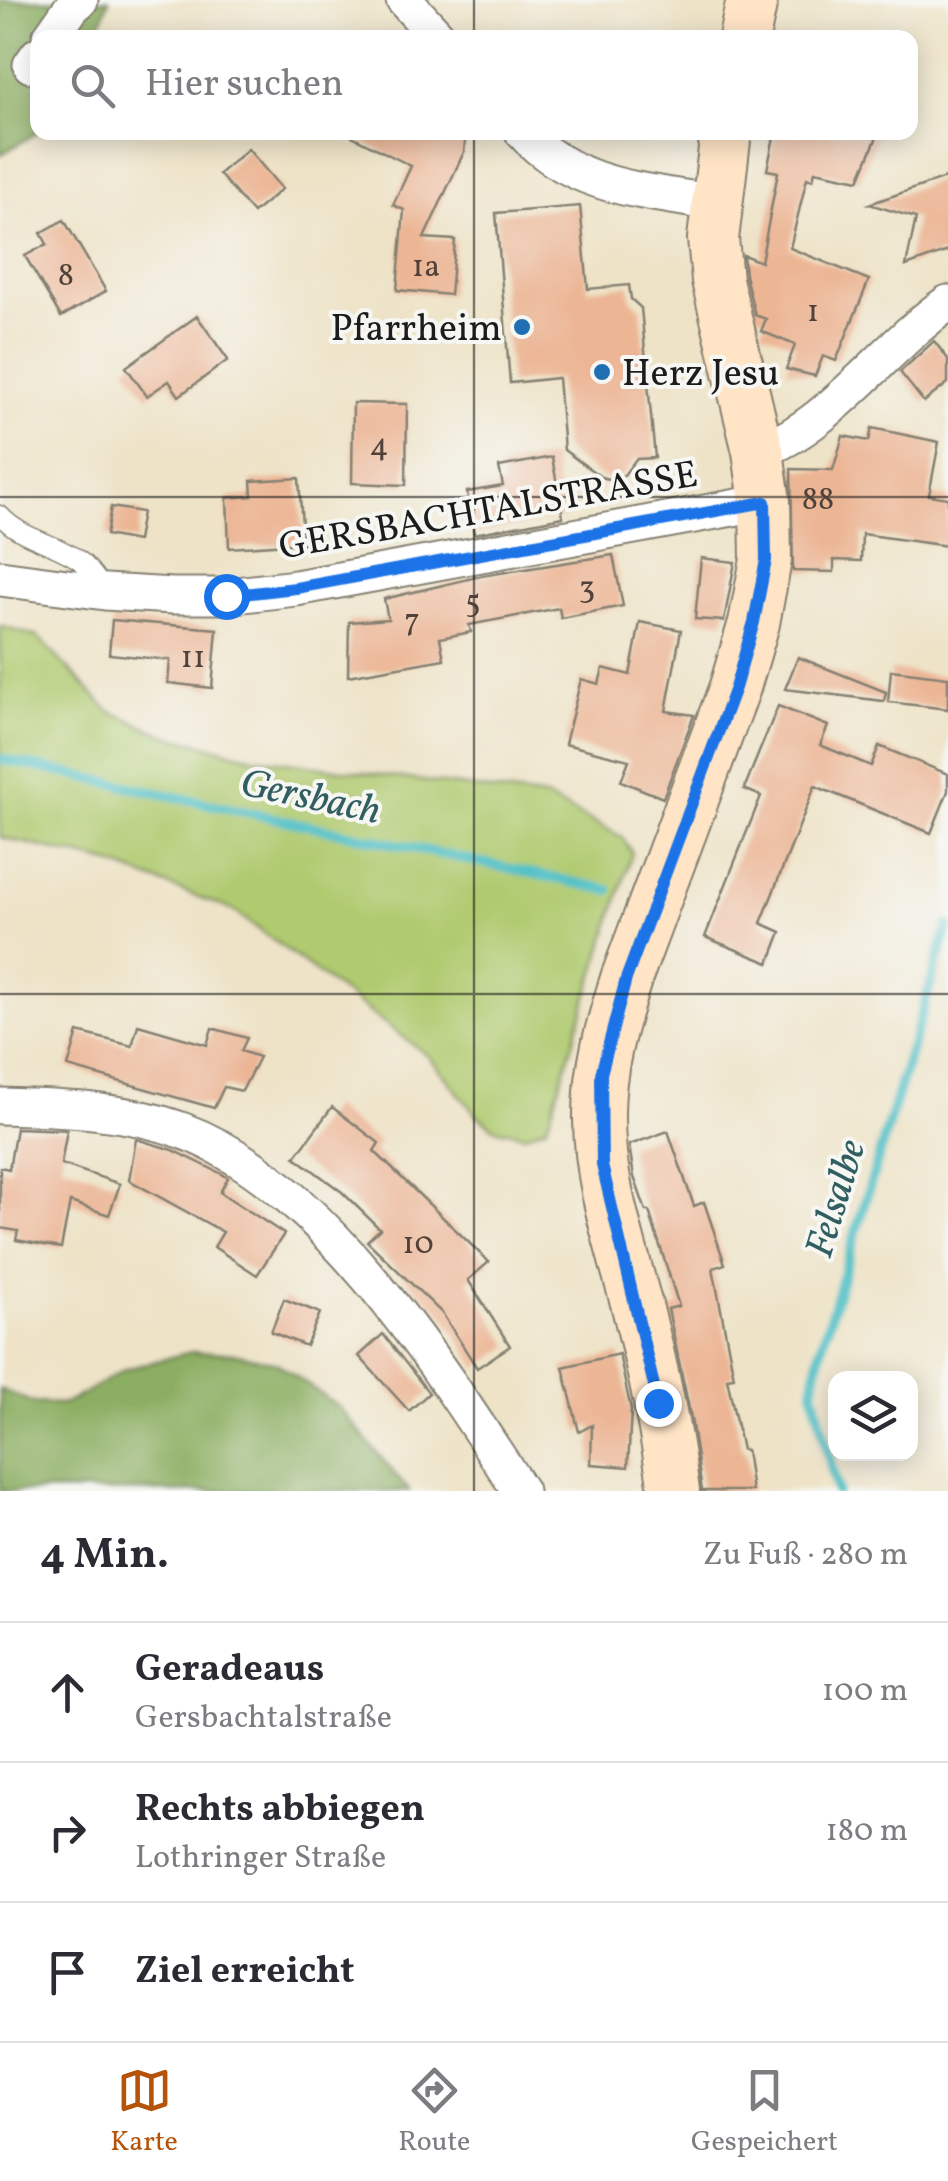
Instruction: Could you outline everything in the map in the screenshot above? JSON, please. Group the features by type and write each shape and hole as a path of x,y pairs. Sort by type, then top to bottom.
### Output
{"main road":[{"path":"746,30 752,0"},
{"path":"674,1491 640,1316 602,1165 601,1074 626,979 711,758 740,671 766,560 765,502 758,450 717,280 713,239 725,140"}],"street":[{"path":"56,30 80,0"},
{"path":"404,0 431,30"},
{"path":"531,140 554,162 584,176 636,190 715,203"},
{"path":"758,450 779,444 824,412 888,351 948,303"},
{"name":"GERSBACHTALSTRASSE","path":"0,578 105,592 226,596 296,588 765,502"},
{"path":"0,1106 115,1113 144,1119 214,1144 254,1168 348,1256 413,1331 520,1491"}],"lane":[{"path":"0,515 26,536 76,557 105,592"}],"green space":[{"path":"0,0 109,0 98,30 30,30 30,137 0,155"},
{"path":"0,626 38,637 109,711 167,736 258,758 546,798 622,837 632,853 547,1126 524,1135 494,1128 476,1114 427,1055 233,910 106,862 0,837"},
{"path":"191,1352 233,1353 277,1363 339,1407 409,1491 0,1491 0,1389 34,1403 65,1404 126,1369"}],"building":[{"path":"360,140 465,140 464,152 424,238 455,240 450,295 397,290 404,210 393,205 411,166"},
{"path":"773,140 876,140 859,180 815,171 813,180 807,178 790,248 869,280 836,361 823,356 815,376 786,369 795,345 761,331 766,319 755,315 745,275 743,255 761,262 778,172 767,170"},
{"path":"248,149 282,189 253,213 219,174"},
{"path":"948,177 948,251 906,266 916,218 869,204"},
{"path":"580,206 588,289 629,285 631,299 641,308 655,458 636,459 624,475 612,480 601,477 564,450 558,378 510,383 496,213"},
{"path":"64,220 106,291 61,317 25,256 47,244 41,233"},
{"path":"197,316 228,360 179,396 169,381 147,396 126,367"},
{"path":"934,341 948,359 948,383 924,402 900,372"},
{"path":"353,403 407,404 406,485 352,483"},
{"path":"872,428 939,442 929,495 948,498 948,546 862,534 861,561 834,560 834,572 793,571 791,469 833,470 843,436 869,441"},
{"path":"552,457 563,517 474,534 467,492 503,486 499,467"},
{"path":"299,478 303,543 229,548 227,498 252,496 251,481"},
{"path":"111,507 142,512 137,541 106,535"},
{"path":"613,555 623,606 561,618 559,608 469,625 471,632 440,638 444,659 348,676 349,622 388,619 384,599 481,576"},
{"path":"701,558 735,562 724,621 695,619"},
{"path":"112,620 217,629 212,688 168,683 170,660 109,654"},
{"path":"640,622 681,630 666,711 694,715 663,798 621,781 629,760 565,744 581,679 599,684 603,668 630,675"},
{"path":"798,657 886,692 884,701 785,689"},
{"path":"891,670 948,677 948,709 888,702"},
{"path":"778,706 828,726 820,745 871,766 879,746 948,774 948,791 931,833 815,786 761,923 781,932 769,963 705,937 761,796 744,789"},
{"path":"138,1025 207,1045 212,1028 247,1038 241,1051 259,1057 242,1091 224,1087 214,1108 68,1067 78,1032 132,1046"},
{"path":"332,1107 379,1143 374,1151 489,1262 468,1280 510,1346 477,1368 442,1313 367,1241 380,1229 342,1192 295,1157"},
{"path":"16,1128 67,1130 61,1164 120,1184 109,1215 70,1202 61,1248 16,1240 18,1231 0,1228 0,1167 9,1169"},
{"path":"668,1131 694,1206 704,1202 725,1264 713,1268 734,1377 727,1378 752,1491 702,1491 668,1309 679,1306 634,1177 629,1145"},
{"path":"136,1139 173,1150 222,1174 228,1178 220,1192 284,1234 257,1275 214,1247 223,1232 129,1180"},
{"path":"284,1299 320,1313 306,1346 271,1332"},
{"path":"383,1334 429,1393 409,1411 359,1356"},
{"path":"619,1354 631,1410 628,1467 591,1464 592,1425 579,1432 563,1367"}],"waterway":[{"name":"Gersbach","path":"0,759 609,890"},
{"name":"Felsalbe","path":"837,1491 813,1390 821,1348 948,926"}],"place":[{"name":"Pfarrheim","path":"522,327"},
{"name":"Herz Jesu","path":"602,372"}],"route":[{"path":"226,596 296,588 765,502 766,560 754,622 711,758 626,979 601,1074 602,1165 658,1403"}]}
